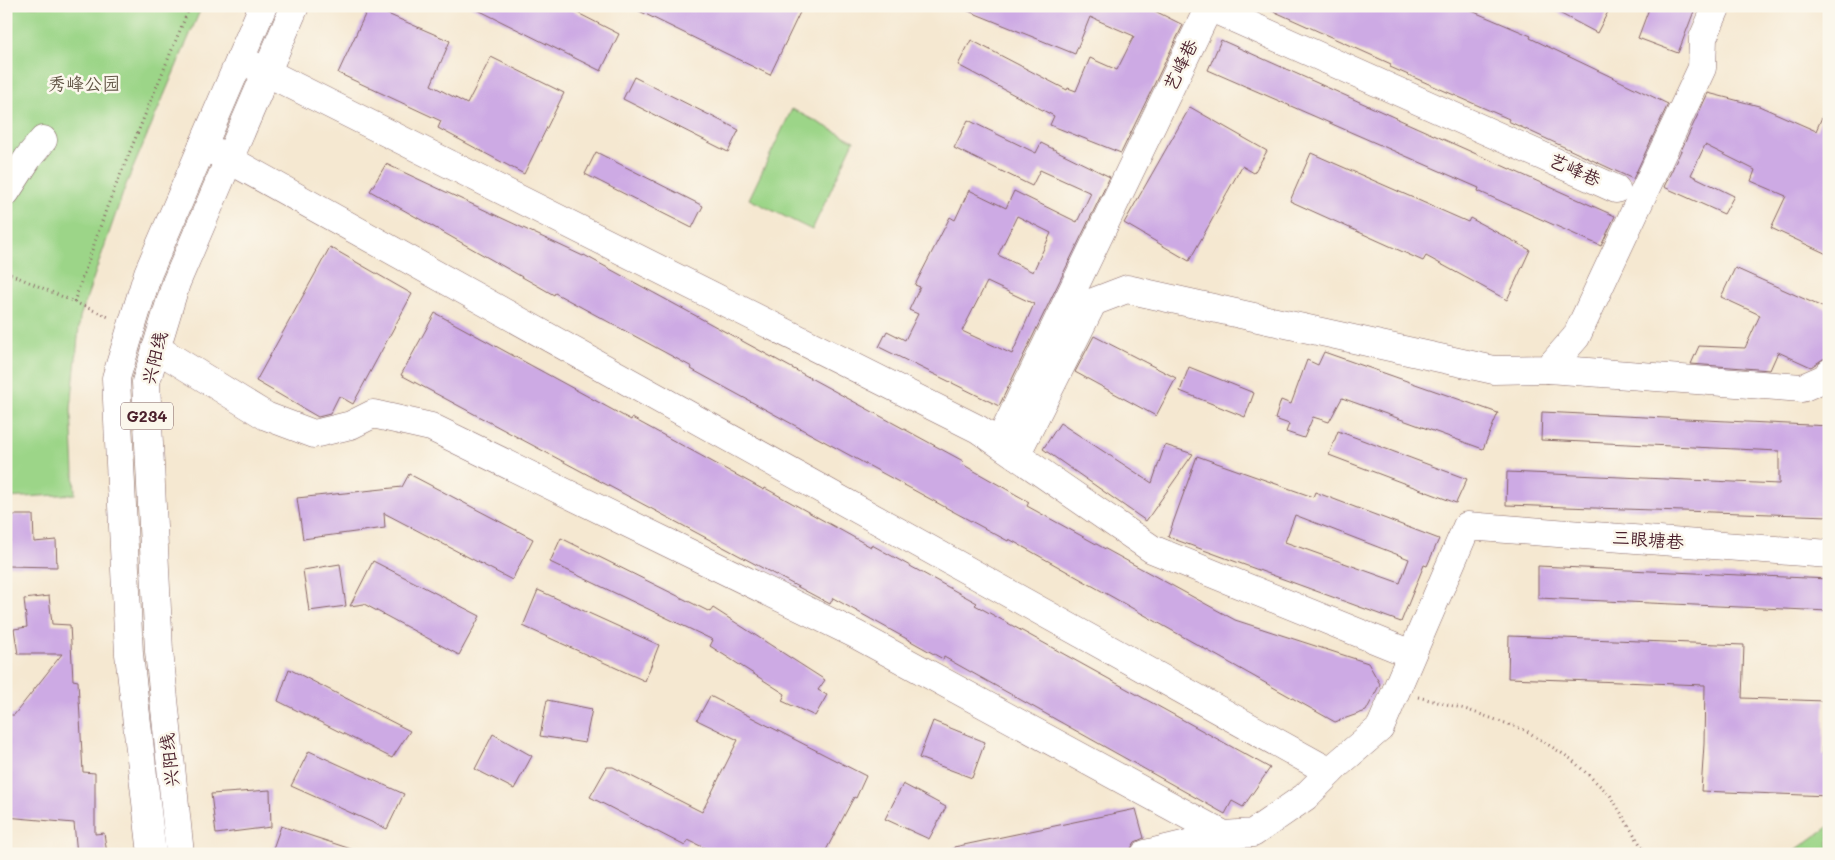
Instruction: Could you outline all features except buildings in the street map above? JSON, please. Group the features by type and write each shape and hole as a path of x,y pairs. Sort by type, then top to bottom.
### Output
{"main road":[{"name":"兴阳线","path":"152,854 129,654 116,378 148,273 262,6"},
{"name":"兴阳线","path":"180,854 159,652 146,382 176,283 295,6"},
{"path":"1548,369 1576,337 1702,68 1703,38 1717,6"},
{"name":"艺峰巷","path":"1008,449 1209,7 1616,189"},
{"path":"240,59 978,429 1152,549 1411,654 1380,728 1305,796 1253,833 1224,835 1145,854"},
{"path":"6,192 28,158 43,140"},
{"path":"203,145 1330,772"},
{"path":"1008,449 1093,302 1126,289 1494,370 1548,369 1802,388 1825,378 1829,373"},
{"path":"156,348 266,416 314,434 351,425 373,414 431,427 855,634 1224,835"},
{"name":"三眼塘巷","path":"1411,654 1467,526 1829,554"}],"path":[{"path":"105,6 105,11"},
{"path":"74,302 107,206 190,6"},
{"path":"6,272 132,327"},
{"path":"1396,690 1465,709 1525,730 1571,759 1610,795 1646,854"}],"green space":[{"name":"秀峰公园","path":"6,6 202,6 125,187 80,317 71,409 75,494 6,498"},
{"path":"792,109 854,141 812,230 749,199"},
{"path":"1829,826 1829,854 1790,854"}]}
